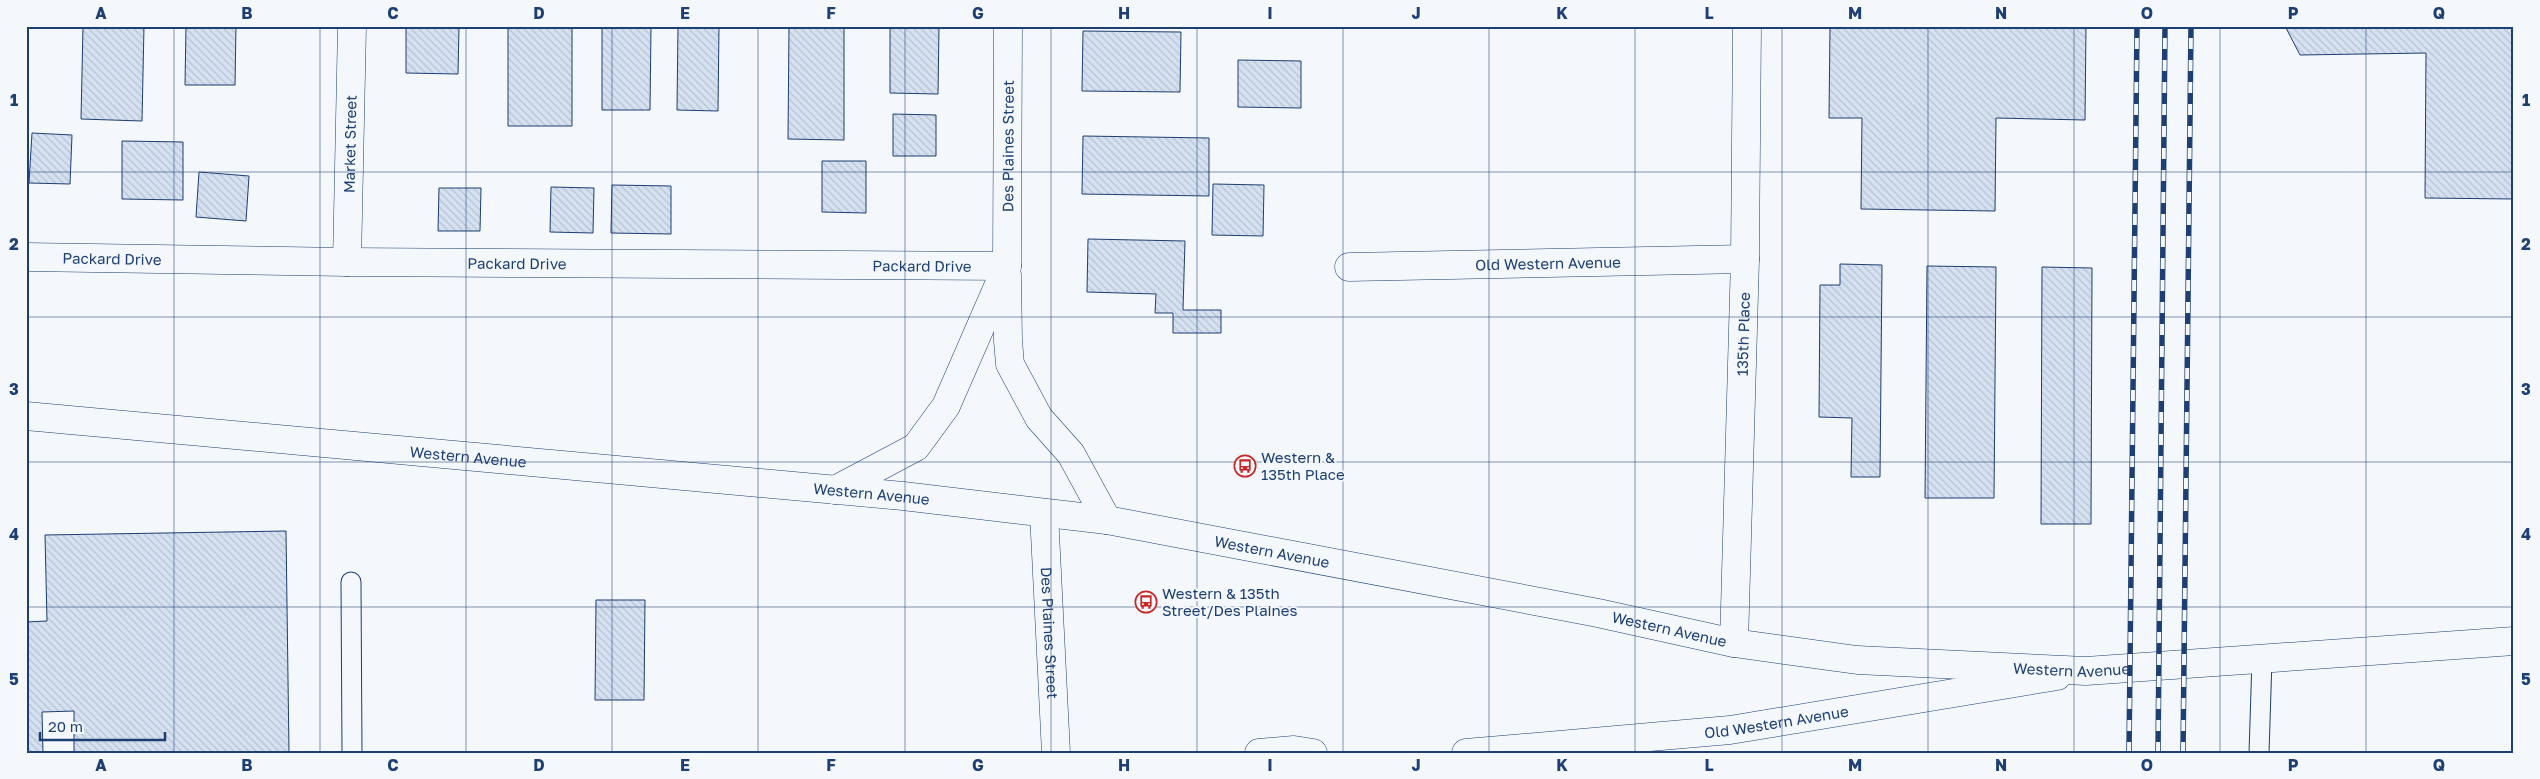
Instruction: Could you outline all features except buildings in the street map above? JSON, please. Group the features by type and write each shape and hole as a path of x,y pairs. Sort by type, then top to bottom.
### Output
{"street":[{"name":"Market Street","path":"347,262 352,26"},
{"name":"Des Plaines Street","path":"1008,26 1007,266 1010,364 1040,418 1072,454 1107,520"},
{"name":"135th Place","path":"1734,643 1745,258 1747,26"},
{"name":"Packard Drive","path":"26,258 1007,266"},
{"name":"Old Western Avenue","path":"1349,266 1745,258"},
{"path":"835,490 916,447 946,406 1007,266"},
{"name":"Western Avenue","path":"26,416 835,490 1107,520 1598,613 1734,643 1857,660 2086,671 2514,641"},
{"name":"Des Plaines Street","path":"1044,513 1056,753"},
{"name":"Old Western Avenue","path":"1466,753 1730,730 2086,671"},
{"path":"1259,753 1300,752"}],"lane":[{"path":"350,582 352,753"},
{"path":"2259,753 2262,659"}],"railway":[{"path":"2129,753 2137,26"},
{"path":"2158,753 2165,26"},
{"path":"2183,753 2191,26"}],"place":[{"name":"Western & 135th Place","path":"1245,466"},
{"name":"Western & 135th Street/Des Plaines","path":"1146,602"}]}
